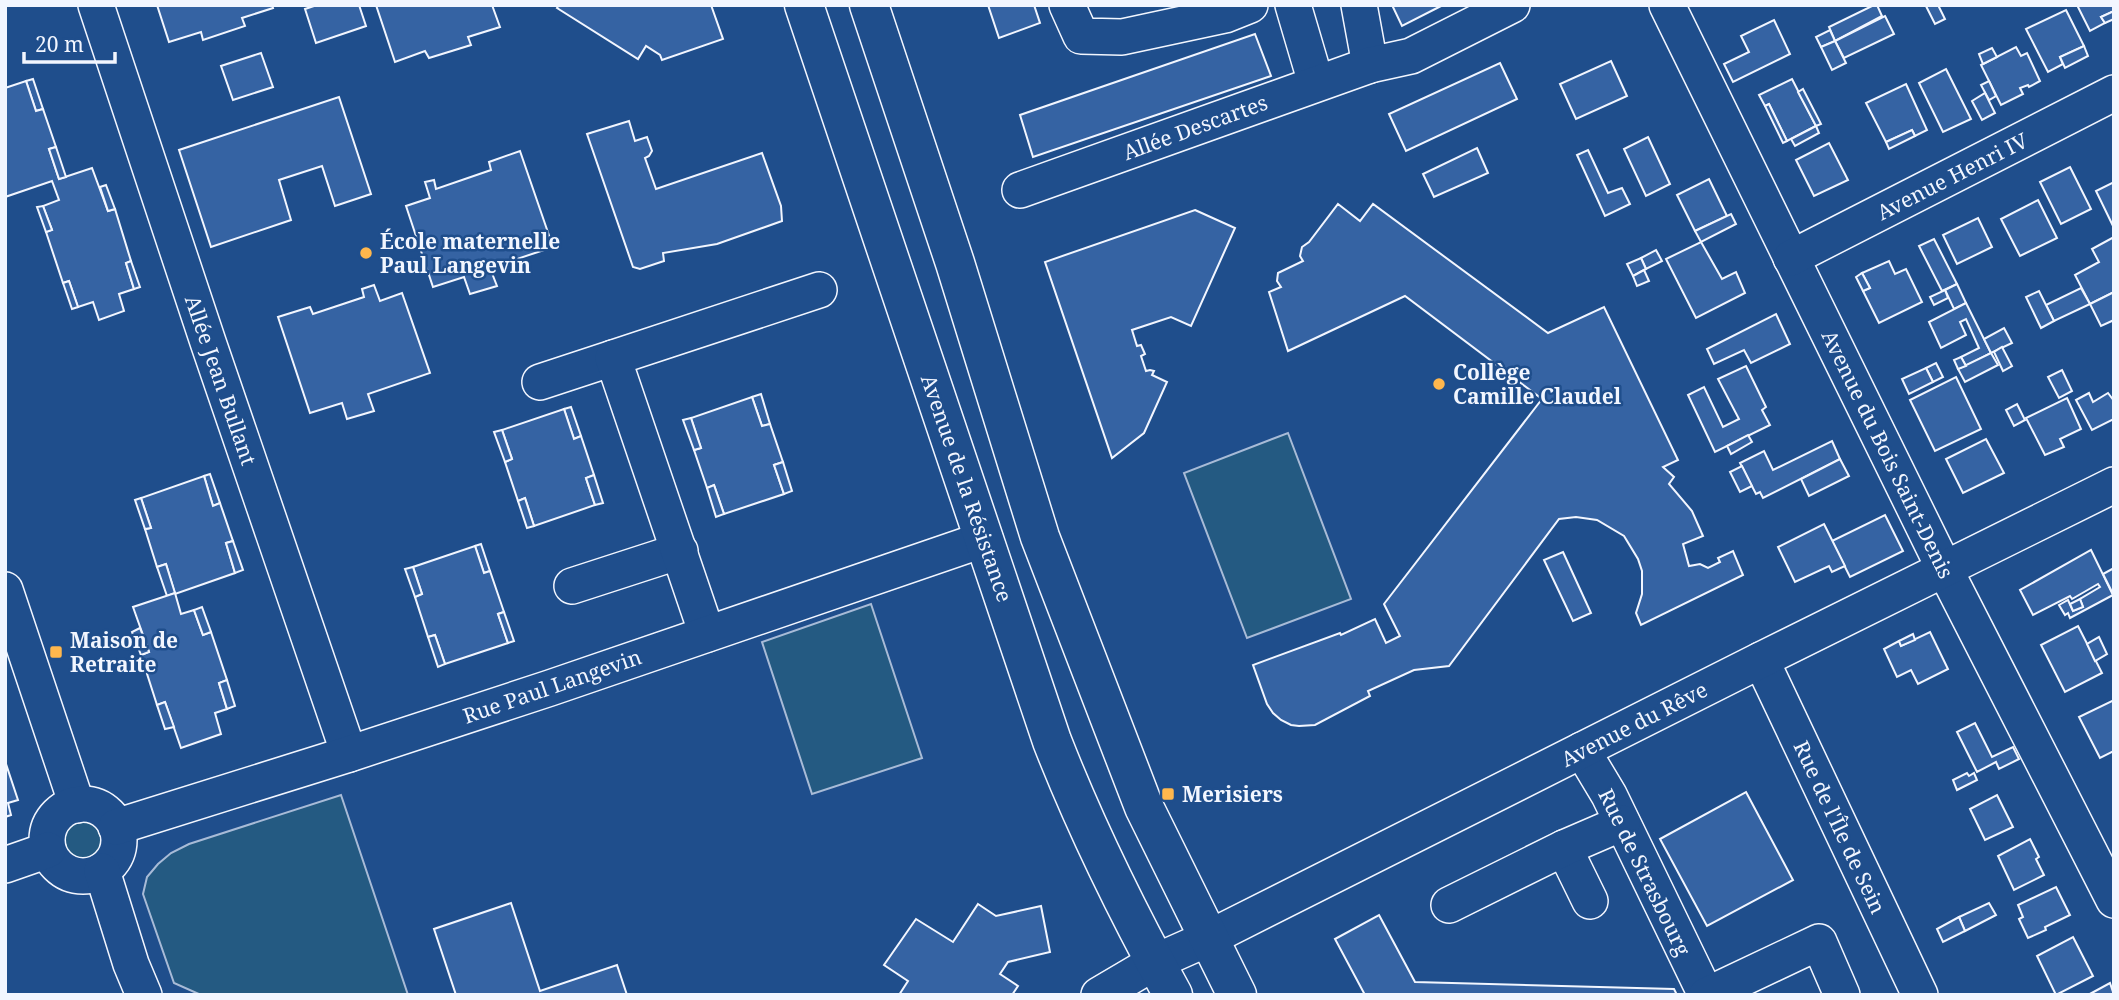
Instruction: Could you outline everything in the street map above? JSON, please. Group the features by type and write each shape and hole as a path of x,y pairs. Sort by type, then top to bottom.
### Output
{"main road":[{"name":"Avenue de la Résistance","path":"804,5 1052,741 1076,801 1173,995"},
{"path":"869,5 955,263 1040,537 1144,807 1237,995"}],"street":[{"name":"Allée Jean Bullant","path":"96,5 348,754"},
{"path":"1067,5 1081,36 1122,37 1225,15 1250,5"},
{"path":"1293,5 1317,83"},
{"path":"1359,5 1370,65"},
{"name":"Allée Descartes","path":"1020,190 1317,83 1370,65 1411,56 1512,5"},
{"name":"Avenue du Bois Saint-Denis","path":"1667,5 1945,570 2111,887"},
{"name":"Avenue Henri IV","path":"1791,258 2114,93"},
{"path":"540,382 819,290"},
{"path":"613,358 707,634"},
{"name":"Avenue du Rêve","path":"1099,995 1155,962 1209,938 2114,485"},
{"name":"Rue Paul Langevin","path":"116,827 348,754 985,539"},
{"path":"572,586 680,551"},
{"path":"5,590 77,804"},
{"name":"Rue de l'Île de Sein","path":"1760,660 1920,995"},
{"name":"Rue de Strasbourg","path":"1582,750 1609,795 1707,995 1819,942 1842,995"},
{"path":"77,804 96,807 111,819 116,827 118,847 115,856 102,871 89,876 76,876 64,871 54,862 48,850 50,825 57,814 77,804"},
{"path":"1449,905 1564,848 1622,823"},
{"path":"1564,848 1590,901"},
{"path":"5,865 48,850"},
{"path":"102,871 131,964 144,995"}],"shaded area":[{"path":"1288,433 1351,599 1247,638 1184,473"},
{"path":"871,604 922,758 812,794 762,642"},
{"path":"341,795 408,995 201,995 174,983 143,894 147,877 158,864 171,853 189,844"},
{"path":"83,821 97,826 102,840 97,854 83,859 69,854 64,840 69,826"}],"building":[{"path":"157,5 272,5 273,8 242,18 245,26 203,40 201,32 169,42"},
{"path":"317,5 359,5 366,26 316,43 305,9"},
{"path":"376,5 492,5 500,27 468,37 471,45 429,58 425,51 395,62"},
{"path":"559,5 711,5 723,39 662,60 660,55 646,46 638,59 557,8"},
{"path":"988,5 1034,5 1040,23 999,38"},
{"path":"1392,5 1443,5 1402,26"},
{"path":"1877,5 1882,16 1835,41 1829,27"},
{"path":"1938,5 1945,19 1935,24 1926,6"},
{"path":"2077,5 2114,5 2114,11 2101,17 2105,23 2090,31"},
{"path":"2066,10 2084,46 2060,57 2063,64 2048,72 2026,29"},
{"path":"2114,11 2114,19 2105,23 2101,17"},
{"path":"1885,16 1894,34 1844,58 1835,41"},
{"path":"1774,20 1790,54 1733,82 1724,64 1749,52 1741,36"},
{"path":"1830,30 1835,41 1821,47 1816,37"},
{"path":"1255,34 1271,76 1033,157 1020,115"},
{"path":"1835,41 1846,63 1832,70 1821,47"},
{"path":"2084,46 2088,56 2065,68 2060,57"},
{"path":"2016,47 2021,56 2027,53 2040,81 2020,88 2023,94 2001,105 1981,65"},
{"path":"1992,48 1997,57 1983,64 1979,54"},
{"path":"261,53 273,87 233,100 221,66"},
{"path":"1611,61 1627,96 1576,119 1560,84"},
{"path":"1500,63 1517,99 1406,151 1389,114"},
{"path":"1946,69 1971,119 1943,132 1919,83"},
{"path":"33,79 43,109 36,111 26,81"},
{"path":"1792,79 1816,126 1787,141 1769,104 1765,106 1759,95"},
{"path":"26,81 36,111 43,109 56,147 49,149 59,179 92,168 108,211 115,209 131,261 126,263 134,289 119,294 124,311 99,320 93,302 78,307 69,281 63,283 46,232 52,230 43,206 59,200 52,181 5,197 5,88"},
{"path":"1989,81 1996,96 1989,100 1981,85"},
{"path":"1906,84 1927,130 1915,136 1912,130 1886,142 1866,103"},
{"path":"1803,89 1821,124 1816,126 1798,92"},
{"path":"1985,93 1995,113 1982,120 1972,101"},
{"path":"339,97 371,194 335,206 322,166 279,180 291,220 211,247 179,150"},
{"path":"1769,104 1787,141 1783,143 1765,106"},
{"path":"629,121 635,141 647,137 652,151 645,158 656,189 762,153 781,206 782,221 717,244 663,253 664,261 640,269 633,267 587,134"},
{"path":"1816,126 1819,133 1795,146 1791,139"},
{"path":"1912,130 1915,136 1889,149 1886,142"},
{"path":"1648,137 1670,184 1646,196 1624,149"},
{"path":"1829,143 1848,180 1814,196 1796,160"},
{"path":"56,147 66,177 59,179 49,149"},
{"path":"1477,148 1488,173 1434,197 1423,174"},
{"path":"1588,150 1608,193 1622,188 1630,204 1605,216 1577,155"},
{"path":"520,151 553,247 490,268 497,286 470,294 464,277 433,287 406,206 430,198 425,182 434,180 436,189 491,170 489,162"},
{"path":"2070,167 2091,209 2061,224 2040,182"},
{"path":"1709,179 1727,216 1695,231 1677,195"},
{"path":"2114,182 2114,228 2096,191"},
{"path":"106,185 115,209 108,211 100,187"},
{"path":"2038,200 2057,238 2020,256 2001,219"},
{"path":"1338,204 1360,221 1373,204 1548,333 1604,307 1678,460 1663,467 1674,477 1669,484 1692,511 1703,536 1683,544 1689,566 1700,564 1708,568 1720,562 1718,558 1733,551 1743,575 1641,625 1636,613 1642,594 1642,571 1624,536 1597,520 1576,517 1559,519 1449,666 1414,670 1368,691 1370,696 1315,725 1291,725 1273,713 1253,665 1340,633 1341,635 1375,619 1386,643 1400,636 1384,604 1542,399 1405,296 1288,351 1269,292 1281,287 1277,281 1278,273 1303,261 1300,256 1302,247 1309,242"},
{"path":"43,206 52,230 46,232 37,207"},
{"path":"1195,210 1235,228 1191,326 1171,317 1132,330 1137,346 1141,345 1145,354 1141,356 1146,371 1154,371 1152,375 1167,382 1144,433 1112,458 1045,262"},
{"path":"1731,214 1736,224 1701,242 1695,231"},
{"path":"1978,218 1992,247 1957,264 1943,235"},
{"path":"2114,237 2114,292 2090,304 2075,275 2099,262 2092,249"},
{"path":"1934,239 1957,284 1942,291 1919,246"},
{"path":"1701,242 1722,279 1736,272 1745,293 1696,318 1666,259"},
{"path":"1656,250 1662,261 1646,269 1641,258"},
{"path":"1641,258 1646,269 1633,276 1627,264"},
{"path":"131,261 140,287 134,289 126,263"},
{"path":"1889,261 1895,274 1906,269 1922,302 1879,323 1863,291 1870,288 1862,273"},
{"path":"1644,270 1649,281 1637,286 1633,276"},
{"path":"1862,273 1870,288 1863,291 1856,277"},
{"path":"69,281 78,307 72,309 63,283"},
{"path":"1957,284 1966,303 1954,309 1945,290"},
{"path":"374,285 380,301 402,293 430,373 368,394 374,411 347,419 342,403 310,413 278,317 310,307 313,314 364,297 362,289"},
{"path":"2081,288 2090,304 2054,321 2046,305"},
{"path":"1945,290 1948,298 1934,305 1930,297"},
{"path":"2039,291 2054,321 2041,328 2026,297"},
{"path":"2114,292 2114,320 2101,326 2090,304"},
{"path":"1966,303 1991,353 1966,366 1961,357 1979,348 1966,319 1960,322 1966,335 1941,348 1929,322"},
{"path":"1776,314 1790,344 1751,363 1744,350 1714,364 1707,349"},
{"path":"2004,328 2012,343 1991,353 1984,339"},
{"path":"2002,347 2012,366 2003,371 1994,352"},
{"path":"1991,353 1998,365 1965,382 1958,369"},
{"path":"1961,357 1966,366 1958,369 1954,360"},
{"path":"1936,363 1943,377 1933,382 1926,368"},
{"path":"1746,366 1766,407 1762,410 1770,425 1715,452 1688,395 1704,387 1723,427 1739,419 1718,379"},
{"path":"1926,368 1933,382 1909,394 1902,379"},
{"path":"2062,370 2072,391 2059,398 2048,377"},
{"path":"1956,377 1981,429 1935,451 1910,400"},
{"path":"2089,393 2093,402 2108,393 2114,401 2114,419 2092,430 2076,400"},
{"path":"761,394 770,424 762,426 752,397"},
{"path":"752,397 762,426 770,424 783,462 774,465 784,494 724,514 714,485 707,488 694,450 701,448 691,418"},
{"path":"2067,398 2081,429 2060,439 2064,447 2045,455 2026,418"},
{"path":"2017,404 2025,420 2014,426 2006,410"},
{"path":"571,407 581,436 574,439 564,409"},
{"path":"564,409 574,439 581,436 594,475 586,478 595,505 534,526 525,498 518,501 505,462 512,459 502,430"},
{"path":"691,418 701,448 694,450 683,420"},
{"path":"502,430 512,459 505,462 494,432"},
{"path":"1748,435 1752,442 1731,454 1727,446"},
{"path":"1986,439 2004,473 1963,493 1946,459"},
{"path":"1832,441 1840,459 1763,498 1760,492 1756,494 1740,463 1764,451 1773,470"},
{"path":"1840,459 1849,476 1809,496 1801,479"},
{"path":"783,462 792,491 784,494 774,465"},
{"path":"1742,466 1752,486 1740,492 1730,472"},
{"path":"210,474 220,503 213,506 204,476"},
{"path":"594,475 603,503 595,505 586,478"},
{"path":"204,476 213,506 220,503 233,541 226,543 235,573 175,594 166,564 157,567 145,529 151,528 141,498"},
{"path":"714,485 724,514 716,517 707,488"},
{"path":"141,498 151,528 145,529 135,500"},
{"path":"525,498 534,526 527,528 518,501"},
{"path":"1885,515 1903,551 1850,577 1832,541"},
{"path":"1824,524 1845,566 1832,572 1829,566 1795,582 1778,547"},
{"path":"233,541 243,570 235,573 226,543"},
{"path":"481,544 490,571 484,573 475,546"},
{"path":"475,546 484,573 490,571 504,612 498,614 508,643 445,664 435,635 428,637 415,597 422,594 413,567"},
{"path":"2091,550 2113,595 2070,618 2068,613 2065,615 2059,605 2068,600 2073,611 2083,607 2080,599 2100,587 2098,584 2072,599 2070,596 2033,615 2020,590"},
{"path":"1563,552 1591,613 1573,621 1544,560"},
{"path":"166,564 175,593 167,596 157,567"},
{"path":"413,567 422,594 415,597 405,569"},
{"path":"2114,568 2114,596 2103,574"},
{"path":"175,593 181,614 194,610 203,635 211,632 227,680 219,683 227,709 215,713 221,734 181,748 165,702 157,705 141,655 149,652 133,607"},
{"path":"2080,599 2083,607 2073,611 2070,604"},
{"path":"202,607 211,632 203,635 194,610"},
{"path":"504,612 514,641 508,643 498,614"},
{"path":"2078,626 2102,673 2065,692 2041,645"},
{"path":"140,628 149,652 141,655 132,632"},
{"path":"1930,632 1948,669 1918,684 1911,670 1897,677 1884,649 1899,641 1901,646"},
{"path":"1913,634 1915,640 1901,646 1899,641"},
{"path":"435,635 445,664 438,667 428,637"},
{"path":"2099,637 2107,654 2095,661 2087,644"},
{"path":"227,680 235,706 227,709 219,683"},
{"path":"2114,700 2114,751 2100,758 2079,717"},
{"path":"165,702 174,727 165,729 157,705"},
{"path":"1975,723 1992,757 2013,747 2019,759 1999,769 1996,762 1977,772 1957,732"},
{"path":"5,761 18,800 8,803 11,815 5,817"},
{"path":"1967,773 1969,776 1974,773 1977,780 1957,790 1953,780"},
{"path":"1746,792 1793,880 1707,926 1660,839"},
{"path":"1997,795 2013,827 1985,840 1970,809"},
{"path":"2030,839 2044,875 2014,890 1998,856"},
{"path":"2056,887 2070,915 2028,938 2019,919 2023,917 2018,905"},
{"path":"511,903 540,991 617,965 627,995 456,995 434,929"},
{"path":"1989,903 1996,915 1965,931 1959,917"},
{"path":"978,904 996,916 1041,906 1050,952 1008,962 1000,974 1018,986 1012,995 899,995 908,981 884,965 916,919 953,942"},
{"path":"1379,915 1415,982 1674,989 1677,995 1365,995 1335,939"},
{"path":"1959,917 1965,931 1943,942 1937,929"},
{"path":"2073,937 2093,976 2056,995 2037,956"},
{"path":"2110,983 2114,995 2088,995"}],"place":[{"name":"École maternelle Paul Langevin","path":"366,253"},
{"name":"Collège Camille Claudel","path":"1439,384"},
{"name":"Maison de Retraite","path":"56,652"},
{"name":"Merisiers","path":"1168,794"}]}
